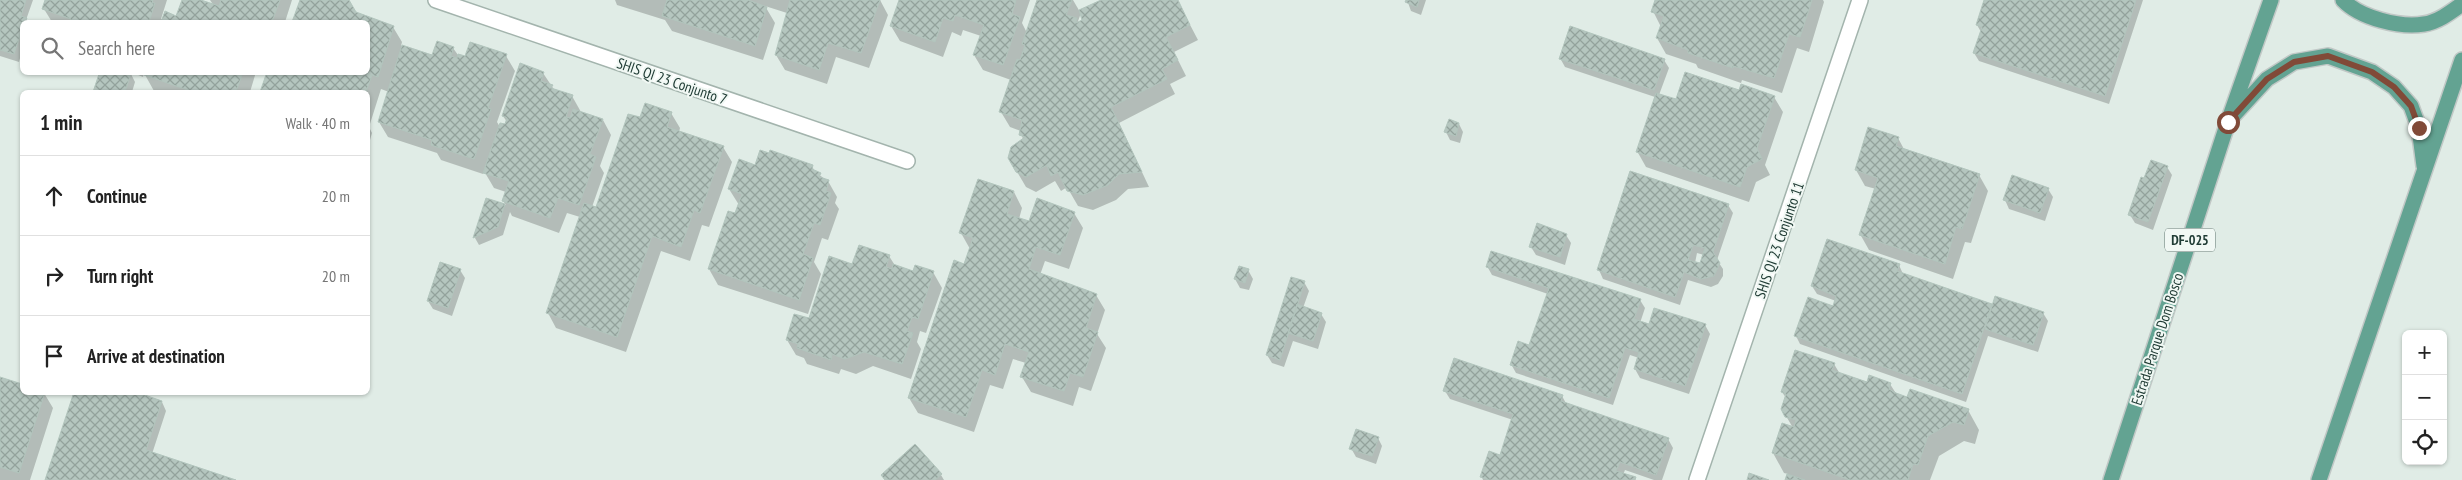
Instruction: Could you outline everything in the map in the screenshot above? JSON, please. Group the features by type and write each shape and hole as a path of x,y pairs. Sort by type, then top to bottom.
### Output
{"main road":[{"name":"Estrada Parque Dom Bosco","path":"2111,480 2228,122 2270,0"},
{"path":"2343,0 2348,5 2386,23 2424,24 2441,18 2462,4"},
{"path":"2228,122 2267,79 2294,62 2328,56 2372,72 2394,87 2411,106 2419,128 2425,170"},
{"path":"2319,480 2462,60"}],"street":[{"name":"SHIS QI 23 Conjunto 7","path":"436,0 907,161"},
{"name":"SHIS QI 23 Conjunto 11","path":"1697,480 1860,0"}],"building":[{"path":"0,0 26,0 21,16 27,18 26,20 20,20 20,36 14,54 0,50"},
{"path":"45,0 153,0 152,3 155,3 150,20 71,20 42,9"},
{"path":"182,0 201,0 219,6 221,0 280,0 273,20 162,20 165,11 176,16"},
{"path":"300,0 349,0 356,12 394,26 378,77 372,75 367,90 261,90 266,75 370,75 370,20 293,20"},
{"path":"667,0 748,0 767,7 755,46 662,16"},
{"path":"790,0 880,0 861,53 828,43 819,70 775,55"},
{"path":"899,0 1016,0 1012,14 1020,17 1003,65 973,55 984,25 955,15 953,21 943,18 935,42 890,26"},
{"path":"1037,0 1072,0 1066,15 1077,18 1076,23 1082,20 1079,10 1101,0 1178,0 1190,25 1166,37 1178,60 1162,69 1167,79 1111,107 1142,172 1119,174 1108,185 1083,195 1067,191 1058,172 1051,176 1047,165 1026,177 1016,172 1008,158 1011,147 1025,137 1019,135 1022,120 999,112 1017,59 1020,60 1025,45 1022,44"},
{"path":"1406,0 1419,0 1417,7 1405,2"},
{"path":"1655,0 1812,0 1800,37 1789,34 1774,78 1733,66 1733,68 1688,53 1688,50 1656,38 1664,16 1651,12"},
{"path":"1984,0 2136,0 2105,96 1973,53 1982,27 1976,25"},
{"path":"1570,26 1665,59 1654,90 1559,59"},
{"path":"437,41 454,47 451,56 457,58 458,54 465,56 470,42 507,54 488,108 491,109 474,159 431,145 432,140 378,122 402,45 432,55"},
{"path":"520,63 544,72 541,81 553,85 551,88 573,95 566,117 570,118 573,109 603,119 590,154 596,157 579,205 558,198 550,218 502,201 509,181 483,173 500,123 505,124 507,118 502,116"},
{"path":"1685,72 1739,90 1741,84 1775,96 1757,148 1762,159 1747,167 1740,187 1636,152 1656,93 1676,99"},
{"path":"99,75 130,75 126,90 94,90"},
{"path":"144,75 242,75 237,90 188,90"},
{"path":"645,103 672,112 667,127 724,146 700,213 694,210 681,247 652,236 617,337 546,313 584,203 596,207 628,114 640,117"},
{"path":"1449,119 1459,123 1456,136 1444,132"},
{"path":"1868,127 1899,137 1896,146 1980,174 1962,229 1956,227 1945,264 1859,235 1878,178 1855,170"},
{"path":"760,150 769,153 770,150 813,165 812,169 821,173 819,177 829,180 826,191 831,193 820,225 814,223 803,254 813,258 799,300 708,269 728,211 735,213 742,194 728,189 739,159 755,165"},
{"path":"2151,160 2168,166 2148,222 2128,215 2141,177 2144,178"},
{"path":"1630,171 1729,204 1713,252 1720,263 1714,276 1701,279 1684,272 1675,297 1597,270","holes":["1693,245 1705,248 1700,263 1688,260"]},
{"path":"2012,175 2049,188 2040,213 2003,200"},
{"path":"978,179 1014,191 1007,214 1029,221 1037,198 1075,212 1060,255 1036,247 1029,269 1097,294 1086,328 1098,332 1083,377 1070,373 1064,391 1020,377 1029,352 1005,344 995,375 982,370 966,417 908,398 954,260 964,264 973,238 959,233"},
{"path":"486,198 505,204 498,227 473,238"},
{"path":"1537,223 1567,234 1560,257 1529,247"},
{"path":"1827,239 1900,264 1897,271 1992,304 1962,394 1794,336 1808,297 1833,306 1836,296 1811,286"},
{"path":"859,245 890,255 886,267 892,269 893,264 913,271 915,265 934,271 918,319 912,317 907,331 913,333 902,364 864,352 845,359 832,354 831,360 797,348 798,344 786,340 794,314 809,318 829,256 852,264"},
{"path":"1491,251 1641,299 1634,319 1649,324 1654,308 1706,324 1685,386 1634,369 1639,352 1625,348 1609,398 1510,365 1518,341 1529,345 1549,288 1486,267"},
{"path":"440,262 461,269 448,308 427,301"},
{"path":"1239,266 1249,269 1245,283 1234,279"},
{"path":"1291,277 1305,281 1280,360 1266,355"},
{"path":"1995,296 2044,312 2033,345 1985,329"},
{"path":"1297,304 1322,313 1313,341 1288,333"},
{"path":"1795,350 1835,363 1832,370 1867,382 1869,375 1891,383 1889,389 1907,397 1910,389 1969,409 1964,425 1953,422 1928,436 1918,465 1913,464 1908,480 1850,480 1772,453 1782,423 1794,427 1796,420 1785,417 1781,409 1786,394 1781,392"},
{"path":"1454,358 1563,395 1561,401 1669,438 1656,475 1620,462 1616,471 1636,477 1635,480 1489,480 1480,477 1489,451 1500,455 1513,414 1443,391"},
{"path":"0,377 20,383 20,395 44,395 19,473 0,467"},
{"path":"73,395 145,395 162,401 146,450 236,480 45,480"},
{"path":"1356,429 1379,437 1372,456 1349,449"},
{"path":"915,444 942,474 935,480 885,480 881,475"},
{"path":"1749,473 1769,480 1747,480"},
{"path":"1787,474 1805,480 1785,480"}],"route":[{"path":"2228,122 2267,79 2294,62 2328,56 2372,72 2394,87 2411,106 2419,128"}]}
